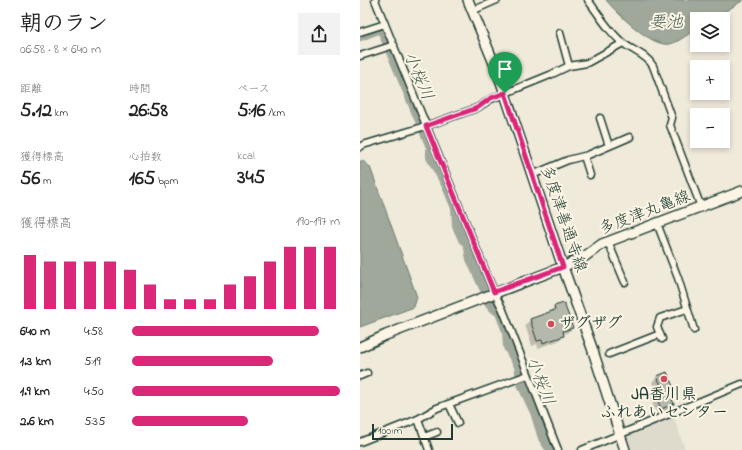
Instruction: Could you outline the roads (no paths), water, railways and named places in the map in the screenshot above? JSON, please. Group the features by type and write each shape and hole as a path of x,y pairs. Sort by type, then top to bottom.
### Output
{"main road":[{"name":"多度津善通寺線","path":"468,0 505,93 563,267 591,345 625,450"},
{"name":"多度津丸亀線","path":"360,347 386,335 494,292 563,267 584,258 602,244 742,191"}],"street":[{"path":"375,0 502,310 524,377 558,450"},
{"path":"472,11 497,0"},
{"path":"588,0 611,32 623,43 650,61 653,66 672,118 670,125 701,207"},
{"path":"360,32 385,24"},
{"path":"560,33 567,48 569,66"},
{"path":"360,147 477,108 491,98 569,66 587,63 623,43"},
{"path":"360,56 394,45"},
{"path":"600,118 609,146"},
{"path":"532,175 630,137"},
{"path":"584,156 590,175"},
{"path":"657,223 678,278 694,330"},
{"path":"608,242 625,282"},
{"path":"608,354 661,337 657,327 660,318 687,309"},
{"path":"360,376 366,373"},
{"path":"360,442 418,419 437,408 524,377"},
{"path":"582,450 742,384"},
{"path":"449,404 458,423"},
{"path":"418,419 429,450"},
{"path":"424,437 437,432"}],"water":[{"name":"要池","path":"606,0 742,0 724,12 690,12 690,33 670,44 663,44 654,41 626,21"},
{"path":"360,161 363,161 370,167 417,297 414,307 360,327"}],"waterway":[{"name":"小桜川","path":"360,36 378,29 382,30 431,147 431,157 447,186 456,208 457,226 463,239 468,243 471,259 484,288"},
{"name":"小桜川","path":"489,302 500,313 507,331 508,347 519,366 522,384 535,412 543,438 551,450"}],"place":[{"name":"ザグザグ","path":"551,324"},
{"name":"JA香川県 ふれあいセンター","path":"664,379"}]}
